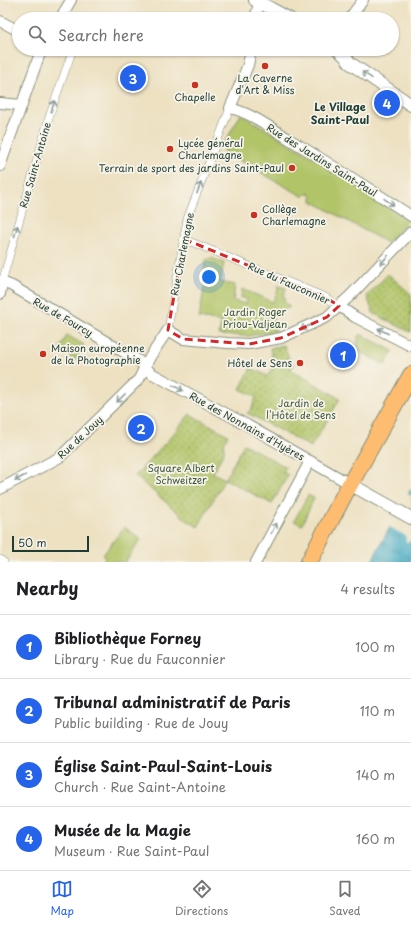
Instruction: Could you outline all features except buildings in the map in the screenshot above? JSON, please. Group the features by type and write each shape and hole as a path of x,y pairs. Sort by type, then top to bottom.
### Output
{"main road":[{"path":"309,562 411,374"}],"street":[{"path":"64,12 71,0"},
{"path":"354,12 363,0"},
{"path":"256,12 257,1 277,12"},
{"path":"0,21 12,27"},
{"path":"0,166 40,56"},
{"name":"Rue Saint-Antoine","path":"1,282 49,117 71,56"},
{"name":"Rue Charlemagne","path":"146,368 150,357 168,330 187,219 248,65 250,56"},
{"path":"345,56 350,63 411,105"},
{"path":"0,102 22,105"},
{"name":"Rue des Jardins Saint-Paul","path":"230,108 243,112 261,122 360,182 411,216"},
{"path":"168,330 183,339 249,344 281,338 327,317 411,232"},
{"name":"Rue du Fauconnier","path":"184,238 325,297 355,317 411,346"},
{"path":"0,294 1,282"},
{"name":"Rue de Fourcy","path":"1,282 139,361 146,368"},
{"name":"Rue des Nonnains d'Hyères","path":"146,368 151,373 350,484"},
{"name":"Rue de Jouy","path":"0,489 60,457 139,379 146,368"},
{"path":"256,562 310,461"},
{"path":"350,484 411,518"},
{"path":"0,559 4,562"}],"highlighted area":[{"path":"184,239 325,297 339,306 327,317 281,338 249,344 183,339 168,330"}],"green space":[{"name":"Terrain de sport des jardins Saint-Paul","path":"241,114 360,186 409,220 387,243 312,201 310,194 307,194 304,197 224,152 222,147"},
{"name":"Jardin Roger Priou-Valjean","path":"211,258 224,263 220,282 235,285 233,301 246,304 247,299 241,298 242,289 273,302 278,286 286,288 283,298 285,298 284,302 290,307 272,315 276,331 248,336 219,335 221,322 199,318 207,272 204,271 206,260"},
{"path":"388,274 411,294 411,332 373,313 367,296"},
{"path":"360,334 393,351 385,365 358,351 358,336"},
{"path":"67,335 84,345 75,360 59,350"},
{"name":"Jardin de l'Hôtel de Sens","path":"284,345 290,361 294,364 291,370 338,397 339,400 340,399 311,447 247,413 251,410 256,397 240,389 251,368 268,376 274,366 270,348"},
{"name":"Square Albert Schweitzer","path":"190,414 228,435 224,443 224,452 213,473 225,479 198,527 188,521 135,476"},
{"path":"244,444 286,467 283,472 288,475 272,504 225,479"},
{"path":"308,495 314,498 302,525 294,521"},
{"path":"124,527 141,539 125,562 104,562 105,557 103,555"}],"water":[{"path":"411,489 411,562 371,562 405,499"}],"pier":[{"path":"406,493 411,496 411,540 406,543 406,536 388,526"}],"place":[{"name":"La Caverne d'Art & Miss","path":"265,66"},
{"name":"Église Saint-Paul-Saint-Louis","path":"133,78"},
{"name":"Chapelle","path":"195,85"},
{"name":"Musée de la Magie","path":"387,103"},
{"name":"Lycée général Charlemagne","path":"170,149"},
{"name":"Terrain de sport des jardins Saint-Paul","path":"292,168"},
{"name":"Collège Charlemagne","path":"254,215"},
{"name":"Maison européenne de la Photographie","path":"43,354"},
{"name":"Bibliothèque Forney","path":"343,355"},
{"name":"Hôtel de Sens","path":"300,363"},
{"name":"Tribunal administratif de Paris","path":"141,428"}],"district":[{"name":"Le Village Saint-Paul","path":"340,113"}]}
